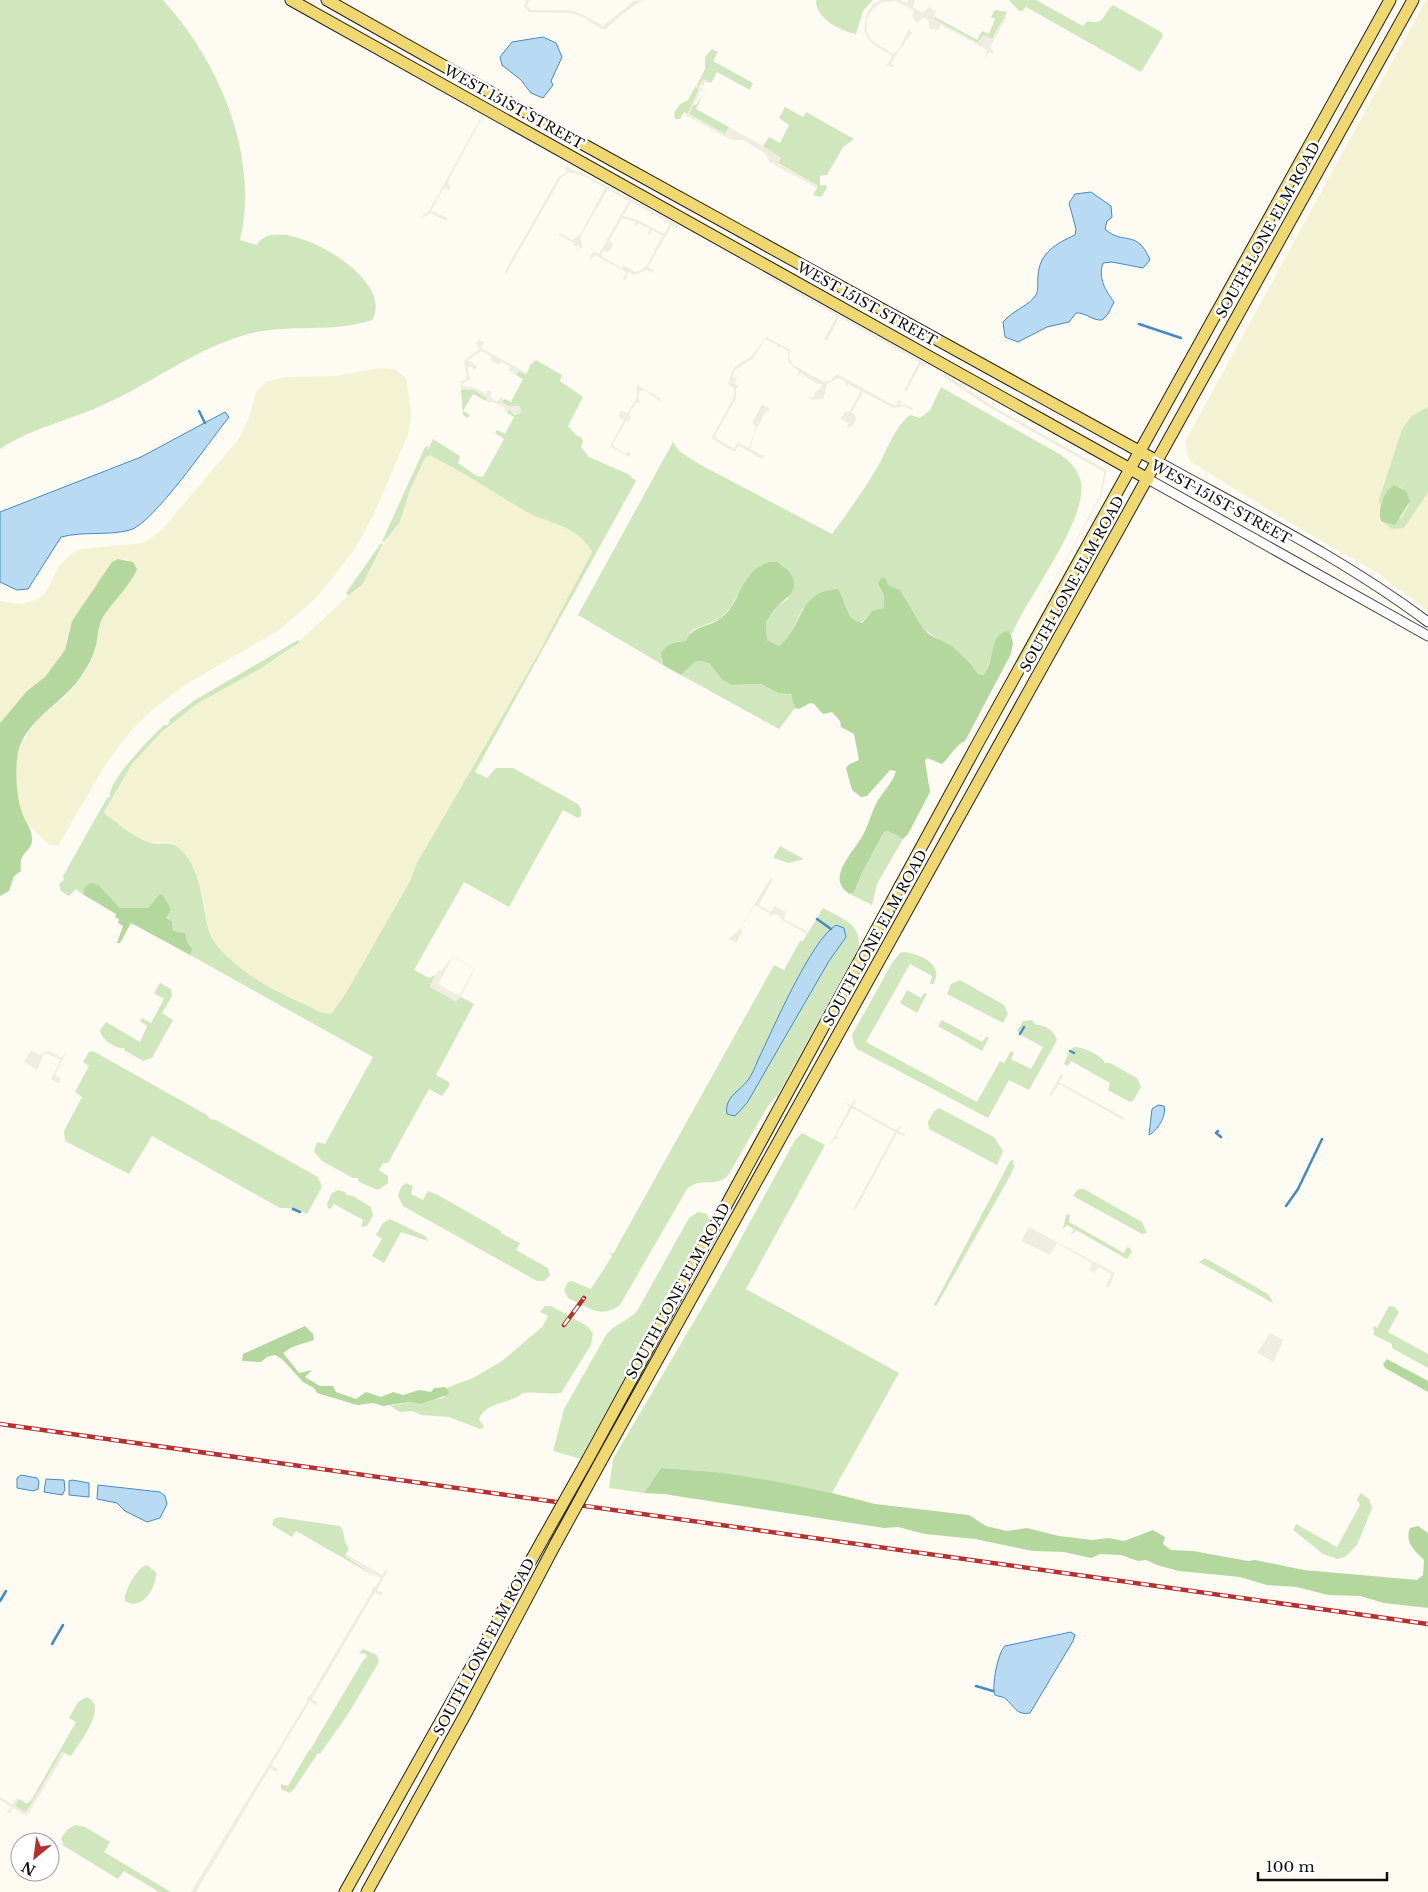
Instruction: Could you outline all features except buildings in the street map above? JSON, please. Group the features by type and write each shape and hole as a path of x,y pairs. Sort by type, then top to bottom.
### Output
{"main road":[{"name":"WEST 151ST STREET","path":"291,0 1148,479"},
{"name":"WEST 151ST STREET","path":"327,0 1157,461"},
{"name":"SOUTH LONE ELM ROAD","path":"345,1892 588,1459 1129,469 1390,0"},
{"name":"SOUTH LONE ELM ROAD","path":"367,1892 466,1714 601,1461 1413,0"},
{"path":"763,264 772,248"}],"street":[{"name":"WEST 151ST STREET","path":"1157,461 1351,569 1389,593 1428,622"},
{"name":"WEST 151ST STREET","path":"1148,479 1428,636"}],"green space":[{"path":"0,0 163,0 183,24 201,52 217,81 230,112 239,144 244,176 245,208 240,240 257,245 268,236 286,235 308,241 331,252 352,268 368,285 376,303 372,320 343,326 267,330 232,339 195,355 105,404 25,435 0,449"},
{"path":"816,0 873,0 863,11 856,34 836,27 824,18 817,7"},
{"path":"1009,0 1036,0 1083,26 1087,21 1101,21 1113,5 1161,32 1163,36 1141,72 1026,7 1019,11"},
{"path":"1426,0 1428,0 1428,611 1376,572 1292,524 1191,462 1187,453 1186,440"},
{"path":"995,10 1007,12 992,39 983,35 978,43 934,19 935,17 977,40 982,31 989,34 995,19 991,17"},
{"path":"712,49 718,52 713,61 753,83 750,90 717,72 711,83 703,79 699,86 697,85 705,69 705,57"},
{"path":"695,87 699,89 688,114 684,112 680,119 675,119 674,113 680,104 688,100"},
{"path":"704,92 696,109 729,127 725,134 689,114 692,106 697,104"},
{"path":"785,107 803,117 806,112 854,139 843,147 827,175 820,176 820,185 826,185 827,188 821,197 813,195 818,186 778,163 762,148 769,137 780,143 789,125 779,118"},
{"path":"536,360 562,375 560,381 583,397 568,426 576,435 581,437 583,442 581,447 589,457 628,474 636,481 475,772 487,778 496,768 513,768 578,804 581,809 581,816 578,818 563,810 509,907 464,882 414,970 429,978 435,975 430,987 456,1001 461,997 474,1004 436,1075 449,1082 450,1085 442,1096 429,1089 388,1163 383,1163 379,1170 388,1176 388,1183 378,1190 359,1182 358,1178 353,1178 322,1161 314,1152 317,1142 325,1144 373,1057 190,955 190,946 178,932 173,931 172,921 166,918 171,908 157,898 148,908 120,908 108,897 84,895 86,897 76,889 69,896 61,891 59,884 64,880 63,876 107,798 110,797 115,781 150,739 164,725 168,725 170,719 195,700 298,640 300,642 260,669 198,703 163,731 132,764 104,812 140,838 152,843 175,845 186,855 200,886 210,935 218,947 236,964 276,991 320,1012 331,1014 346,993 410,881 417,863 536,658 592,551 577,534 569,529 523,510 430,455 425,458 410,490 400,522 384,542 382,541 425,447 428,446 428,450 433,439 460,456 458,463 477,476 483,477 504,439 495,433 497,430 505,434 514,417 507,413 509,409 515,415 521,412 519,406 513,408 502,403 504,399 511,402 523,379 516,375 518,371 527,373 530,365"},
{"path":"378,368 394,369 406,378 411,410 410,423 408,435 372,518 355,549 317,597 279,630 185,685 134,727 105,765 58,846 48,844 28,824 22,814 17,794 19,747 35,723 69,693 88,665 96,643 100,622 135,574 127,559 119,559 112,562 69,627 65,650 45,677 27,691 0,723 0,601 22,604 38,599 46,592 60,565 72,553 81,549 144,543 162,530 240,437 249,418 256,392 266,382 285,377 336,376"},
{"path":"941,387 1061,455 1074,467 1081,482 1081,498 1066,537 1012,634 1010,631 995,642 987,671 983,675 978,674 971,664 923,628 900,590 887,585 882,590 884,608 868,615 861,623 856,622 846,611 803,608 788,639 779,646 767,640 766,622 779,605 788,599 784,567 778,562 737,596 731,607 720,619 692,630 686,641 675,642 661,660 663,665 578,615 673,442 679,451 699,464 832,534 873,475 900,425 910,415 920,418 930,410"},
{"path":"463,389 474,390 487,398 486,401 473,394 463,411 470,415 468,418 463,415 461,391"},
{"path":"1428,407 1428,492 1404,528 1392,529 1381,521 1391,523 1402,517 1409,505 1406,492 1400,487 1386,496 1379,505 1379,500 1402,429 1412,416"},
{"path":"430,454 531,514 567,527 584,540 592,551 536,658 417,863 410,881 346,993 331,1014 323,1014 265,987 243,972 214,942 209,931 197,877 177,846 172,843 150,842 140,838 104,812 132,764 164,731 198,703 260,669 291,649 348,596 360,588 389,534 400,522 410,490 425,458"},
{"path":"1394,485 1406,491 1410,501 1395,525 1381,521 1380,517 1384,496"},
{"path":"381,543 383,544 362,585 348,596 346,593"},
{"path":"118,559 133,562 137,569 102,619 95,650 89,663 71,689 33,725 25,735 20,746 17,759 18,792 20,806 30,830 32,843 23,855 21,871 14,876 9,891 0,896 0,723 27,691 45,677 65,650 72,621 112,562"},
{"path":"769,562 778,562 790,572 794,581 791,593 776,608 766,622 767,640 779,646 787,638 808,603 815,596 825,591 838,589 849,614 856,621 862,623 872,611 884,608 884,595 878,583 882,577 886,579 888,585 900,590 923,628 930,635 952,646 971,664 978,674 983,675 987,670 998,637 1010,631 1013,643 1011,654 965,741 958,745 942,764 927,758 925,761 930,792 908,834 903,839 888,831 884,832 854,892 850,894 843,888 840,881 840,873 843,865 863,835 878,800 896,771 890,770 867,796 861,797 852,790 846,768 848,765 859,760 854,734 841,727 840,721 832,712 823,714 814,704 810,703 799,709 795,708 791,694 778,693 761,684 732,685 722,679 710,664 701,661 695,662 681,675 663,665 661,653 666,647 686,641 696,629 720,619 733,604 752,573"},
{"path":"701,661 710,664 732,685 761,684 778,693 788,692 793,697 795,708 779,729 681,675 695,662"},
{"path":"888,831 903,839 877,884 872,905 850,894 854,892 884,832"},
{"path":"780,846 804,859 789,863 773,858"},
{"path":"91,883 98,885 120,908 148,908 160,894 163,895 171,909 166,918 172,921 173,931 185,933 187,942 192,949 190,955 131,923 120,943 117,943 123,926 118,923 119,919 115,917 116,914 84,895 84,888"},
{"path":"823,908 844,919 854,928 858,934 858,949 779,1093 768,1106 729,1174 720,1181 698,1183 687,1189 620,1305 601,1312 581,1304 585,1299 582,1297 578,1303 568,1298 564,1290 568,1282 572,1281 591,1289 612,1256 609,1252 613,1254 774,965 784,970 800,941 803,941"},
{"path":"904,952 924,958 934,966 936,977 933,984 930,984 932,976 910,964 866,1042 977,1102 1000,1061 1004,1063 1011,1051 1014,1053 1011,1059 1031,1069 1043,1047 1021,1035 1025,1026 1020,1033 1017,1031 1023,1021 1032,1020 1036,1025 1049,1029 1057,1040 1029,1090 1009,1080 988,1118 857,1049 852,1035 892,963 900,953"},
{"path":"960,980 1004,1005 1008,1014 1003,1023 947,994 951,984"},
{"path":"160,983 171,989 172,996 162,1013 173,1020 152,1058 143,1061 124,1050 125,1048 110,1044 103,1037 100,1030 106,1022 140,1042 147,1026 140,1021 142,1018 151,1023 164,999 154,993"},
{"path":"907,990 921,998 924,993 927,994 917,1013 900,1003"},
{"path":"942,1020 982,1042 986,1037 989,1037 982,1051 938,1026"},
{"path":"1075,1047 1092,1052 1105,1063 1110,1063 1137,1078 1141,1087 1133,1101 1130,1102 1108,1090 1110,1083 1071,1061 1068,1066 1064,1064 1069,1052 1072,1053 1071,1049"},
{"path":"93,1051 207,1115 210,1119 216,1120 318,1177 322,1187 307,1214 293,1208 280,1208 152,1136 129,1174 65,1141 64,1131 82,1097 75,1092 89,1066 83,1062 89,1052"},
{"path":"939,1108 994,1137 1003,1151 997,1165 929,1129 928,1122 934,1111"},
{"path":"802,1133 825,1145 746,1289 899,1373 832,1493 716,1472 661,1468 644,1493 609,1488 613,1459 716,1284 795,1140"},
{"path":"1013,1160 1014,1167 1009,1178 942,1296 936,1306 934,1305 1010,1161"},
{"path":"406,1183 413,1186 411,1194 423,1200 428,1191 438,1195 520,1243 516,1250 548,1268 550,1276 544,1281 537,1281 403,1206 398,1196 401,1187"},
{"path":"1078,1189 1084,1189 1142,1222 1147,1233 1142,1234 1073,1196"},
{"path":"338,1190 353,1196 371,1207 373,1216 367,1226 361,1227 363,1220 334,1204 331,1209 328,1208 327,1204 332,1193"},
{"path":"698,1212 707,1214 710,1221 581,1459 553,1451 564,1409 606,1335 637,1311 689,1218"},
{"path":"1070,1214 1069,1222 1124,1253 1127,1247 1132,1252 1127,1259 1076,1230 1071,1235 1074,1229 1067,1225 1063,1229 1066,1215"},
{"path":"390,1219 425,1236 428,1241 401,1232 384,1263 372,1256 382,1239 376,1235 383,1223"},
{"path":"1205,1258 1268,1294 1273,1303 1199,1262"},
{"path":"545,1306 551,1306 587,1326 593,1333 591,1345 561,1393 523,1393 518,1397 491,1407 479,1419 484,1427 480,1429 449,1417 421,1415 412,1411 400,1412 390,1406 410,1402 420,1404 430,1399 444,1398 446,1388 473,1378 502,1361 543,1326 548,1316 540,1312"},
{"path":"1389,1306 1395,1307 1399,1312 1388,1332 1428,1354 1428,1368 1392,1348 1392,1344 1374,1335 1373,1325 1377,1328"},
{"path":"305,1326 313,1334 314,1340 292,1347 283,1353 299,1373 312,1370 305,1377 320,1386 333,1386 336,1392 356,1399 366,1392 381,1397 393,1392 403,1395 419,1390 431,1392 434,1388 445,1387 449,1392 447,1395 420,1404 410,1402 383,1406 373,1403 357,1405 317,1393 314,1388 303,1382 282,1359 275,1355 267,1357 261,1362 242,1361 243,1354"},
{"path":"1387,1359 1428,1381 1428,1392 1385,1368 1383,1364"},
{"path":"661,1468 716,1472 774,1481 875,1504 969,1515 986,1526 1007,1531 1027,1528 1059,1536 1092,1540 1108,1538 1124,1541 1153,1530 1165,1537 1163,1544 1171,1550 1193,1551 1248,1561 1255,1560 1304,1570 1417,1580 1423,1575 1424,1560 1411,1546 1408,1538 1410,1528 1418,1526 1428,1533 1428,1608 1384,1603 1360,1596 1328,1595 1297,1587 1267,1585 1240,1577 1179,1571 1146,1560 1138,1561 1121,1555 1100,1554 1091,1558 1064,1552 1033,1551 975,1539 925,1534 898,1527 884,1528 664,1494 644,1493"},
{"path":"1361,1493 1369,1499 1372,1508 1357,1545 1345,1557 1337,1559 1323,1554 1293,1530 1296,1524 1337,1547 1360,1505 1357,1499"},
{"path":"279,1517 340,1526 349,1548 345,1556 380,1579 296,1531 292,1537 272,1525 274,1519"},
{"path":"147,1565 156,1572 156,1578 151,1591 147,1597 137,1603 131,1604 125,1601 126,1592 132,1580 143,1566"},
{"path":"363,1649 377,1655 379,1662 348,1714 320,1754 318,1753 294,1789 290,1793 281,1789 281,1784 288,1786 309,1750 313,1749 311,1748 364,1659 367,1657 366,1654 359,1653"},
{"path":"86,1697 93,1701 95,1708 94,1716 86,1734 71,1756 62,1752 26,1813 15,1806 19,1799 27,1804 32,1799 76,1722 69,1718 78,1702"},
{"path":"76,1825 85,1827 110,1842 104,1852 171,1892 159,1892 124,1871 118,1879 64,1846 61,1838 68,1829"}],"shaded area":[{"path":"526,0 529,0 527,6 531,10 571,10 603,26 634,1 642,0 606,29 601,29 585,18 570,13 529,12 524,6"},
{"path":"881,0 900,0 906,3 908,0 915,0 913,7 923,13 929,7 936,11 934,19 978,43 983,35 992,39 1005,16 1007,17 990,47 995,54 989,52 985,58 987,50 941,25 938,30 929,29 929,20 923,18 917,23 912,16 914,10 896,1 883,2 873,8 867,19 867,32 872,41 893,54 899,49 909,29 912,33 895,56 891,64 895,66 891,67 887,65 892,56 870,42 864,30 867,13 873,4"},
{"path":"703,79 711,83 704,82 704,86 701,85 700,87 706,91 701,90 689,114 725,134 729,127 763,146 781,158 778,164 818,186 817,188 769,162 766,154 743,140 731,140 684,114 688,113 699,89 695,87 699,86"},
{"path":"480,119 449,179 448,184 451,187 449,190 444,187 431,211 448,218 446,221 430,213 424,217 422,216 429,211"},
{"path":"567,167 588,176 679,225 678,229 672,225 648,267 654,271 653,273 647,270 634,275 629,272 625,280 623,279 626,272 595,255 589,260 593,251 599,254 629,201 608,189 580,237 583,248 581,247 576,253 579,246 573,246 574,243 559,235 560,233 572,240 580,235 605,188 587,177 569,172 561,178 506,274 505,271 559,176 566,173 567,171 564,169","holes":["631,202 670,223 664,234 638,220 623,216","622,218 636,222 634,226 636,227 638,223 650,229 648,234 650,235 652,230 663,236 656,248 653,249 655,251 646,267 644,266 642,270 635,272 623,265 622,268 601,256 604,250 608,252 611,249 613,244 609,241"]},
{"path":"769,276 926,363 926,366 921,364 906,392 904,391 919,362 839,317 827,341 824,339 837,316 766,277"},
{"path":"766,337 791,350 789,357 793,365 822,381 830,381 837,374 895,406 899,400 902,401 900,405 904,404 913,408 912,410 904,406 894,408 863,392 852,412 856,417 855,423 849,428 847,427 849,423 840,419 845,412 850,411 861,391 848,384 847,386 845,385 846,382 838,378 827,384 823,399 812,400 809,398 810,396 814,398 815,392 823,384 817,384 801,373 797,376 799,371 788,362 788,351 780,346 779,348 765,339 753,358 734,371 733,377 737,378 734,383 739,386 736,389 736,398 714,437 734,449 738,442 749,448 756,426 752,423 762,404 769,408 769,412 765,413 755,431 750,449 764,456 762,459 739,446 734,452 712,437 734,397 734,389 728,384 732,371 738,364 751,357"},
{"path":"479,340 484,342 481,348 527,373 526,375 518,371 516,375 508,370 510,367 501,362 499,365 490,360 492,357 481,351 468,360 477,366 475,369 468,366 470,379 461,385 461,381 467,379 464,361 479,349 476,343"},
{"path":"945,374 992,406 1107,470 1101,497 1027,631 1100,496 1104,472 989,407 941,375"},
{"path":"461,385 477,389 486,394 488,390 492,392 490,397 497,402 500,397 504,399 502,403 507,406 519,406 521,410 519,414 513,414 510,409 507,413 504,411 505,408 491,401 490,403 486,401 487,398 474,390 464,389 461,391"},
{"path":"637,385 661,399 660,401 644,390 640,391 639,403 636,402 629,415 631,417 629,421 627,420 612,445 626,454 627,451 631,453 629,457 612,447 609,448 624,420 618,416 621,411 628,413 637,397"},
{"path":"770,879 773,879 759,905 771,912 775,906 786,912 784,919 808,932 807,934 782,920 779,915 774,914 770,917 770,914 755,905 740,929 743,931 736,943 728,939 738,931"},
{"path":"453,956 475,969 460,998 456,1001 430,987 438,970 441,971","holes":["453,957 474,969 459,996 438,984"]},
{"path":"31,1050 40,1055 48,1051 62,1058 66,1053 55,1075 61,1079 59,1084 51,1079 61,1060 49,1054 44,1054 37,1070 24,1062"},
{"path":"1061,1074 1063,1075 1059,1082 1125,1118 1123,1120 1059,1084 1051,1096 1049,1095"},
{"path":"855,1099 853,1106 896,1130 902,1125 899,1131 905,1134 904,1136 897,1133 856,1209 854,1208 895,1132 852,1108 836,1136 840,1139 834,1139 828,1148 850,1107 844,1102 851,1105"},
{"path":"1029,1227 1115,1273 1109,1287 1106,1286 1111,1274 1099,1267 1094,1273 1089,1270 1092,1263 1057,1243 1050,1255 1021,1241"},
{"path":"1270,1333 1283,1340 1274,1362 1257,1353"},
{"path":"346,1554 382,1575 385,1570 388,1570 377,1590 383,1593 381,1596 375,1592 312,1699 318,1702 316,1705 310,1701 271,1766 278,1769 276,1772 270,1768 196,1892 191,1892 308,1700 306,1699 311,1694 372,1591 373,1586 375,1587 381,1578 345,1556"},
{"path":"62,1752 65,1753 27,1816 13,1808 10,1814 7,1812 11,1807 0,1800 0,1797 12,1804 17,1798 19,1799 15,1806 26,1812"}],"water":[{"path":"543,37 556,43 562,57 551,81 553,85 543,98 531,93 521,80 502,65 500,57 512,42"},
{"path":"1091,192 1111,206 1112,217 1107,221 1105,229 1118,237 1140,244 1150,260 1143,268 1112,262 1103,263 1101,274 1103,284 1114,302 1108,314 1102,320 1076,313 1069,322 1047,327 1018,342 1005,337 1003,322 1036,295 1039,268 1045,255 1056,245 1075,235 1076,229 1069,203 1075,194"},
{"path":"225,412 229,417 167,497 140,524 122,532 78,534 61,537 28,589 17,590 0,582 0,512 141,457"},
{"path":"836,925 844,928 846,937 829,961 747,1103 735,1116 727,1114 730,1099 751,1076 782,1008 804,967 815,948"},
{"path":"1158,1105 1164,1106 1163,1119 1158,1127 1149,1135 1152,1109"},
{"path":"21,1475 37,1478 39,1482 38,1489 33,1491 17,1488 17,1478"},
{"path":"46,1479 64,1480 65,1490 62,1495 44,1492"},
{"path":"69,1481 89,1483 89,1497 69,1495"},
{"path":"98,1485 160,1492 165,1496 167,1504 160,1518 147,1522 125,1511 117,1503 97,1499"},
{"path":"1071,1632 1075,1635 1073,1641 1030,1713 1019,1712 1005,1698 995,1695 996,1670 1000,1655 1005,1646"}],"waterway":[{"path":"1139,324 1181,338"},
{"path":"199,411 205,423"},
{"path":"817,919 831,929"},
{"path":"1020,1034 1024,1027"},
{"path":"1070,1051 1074,1053"},
{"path":"1218,1131 1216,1133 1221,1137"},
{"path":"1286,1206 1298,1189 1322,1139"},
{"path":"293,1209 300,1212"},
{"path":"0,1601 6,1591"},
{"path":"52,1644 63,1625"},
{"path":"976,1686 993,1691"}],"railway":[{"path":"564,1325 584,1298"},
{"path":"0,1424 1428,1624"}]}
